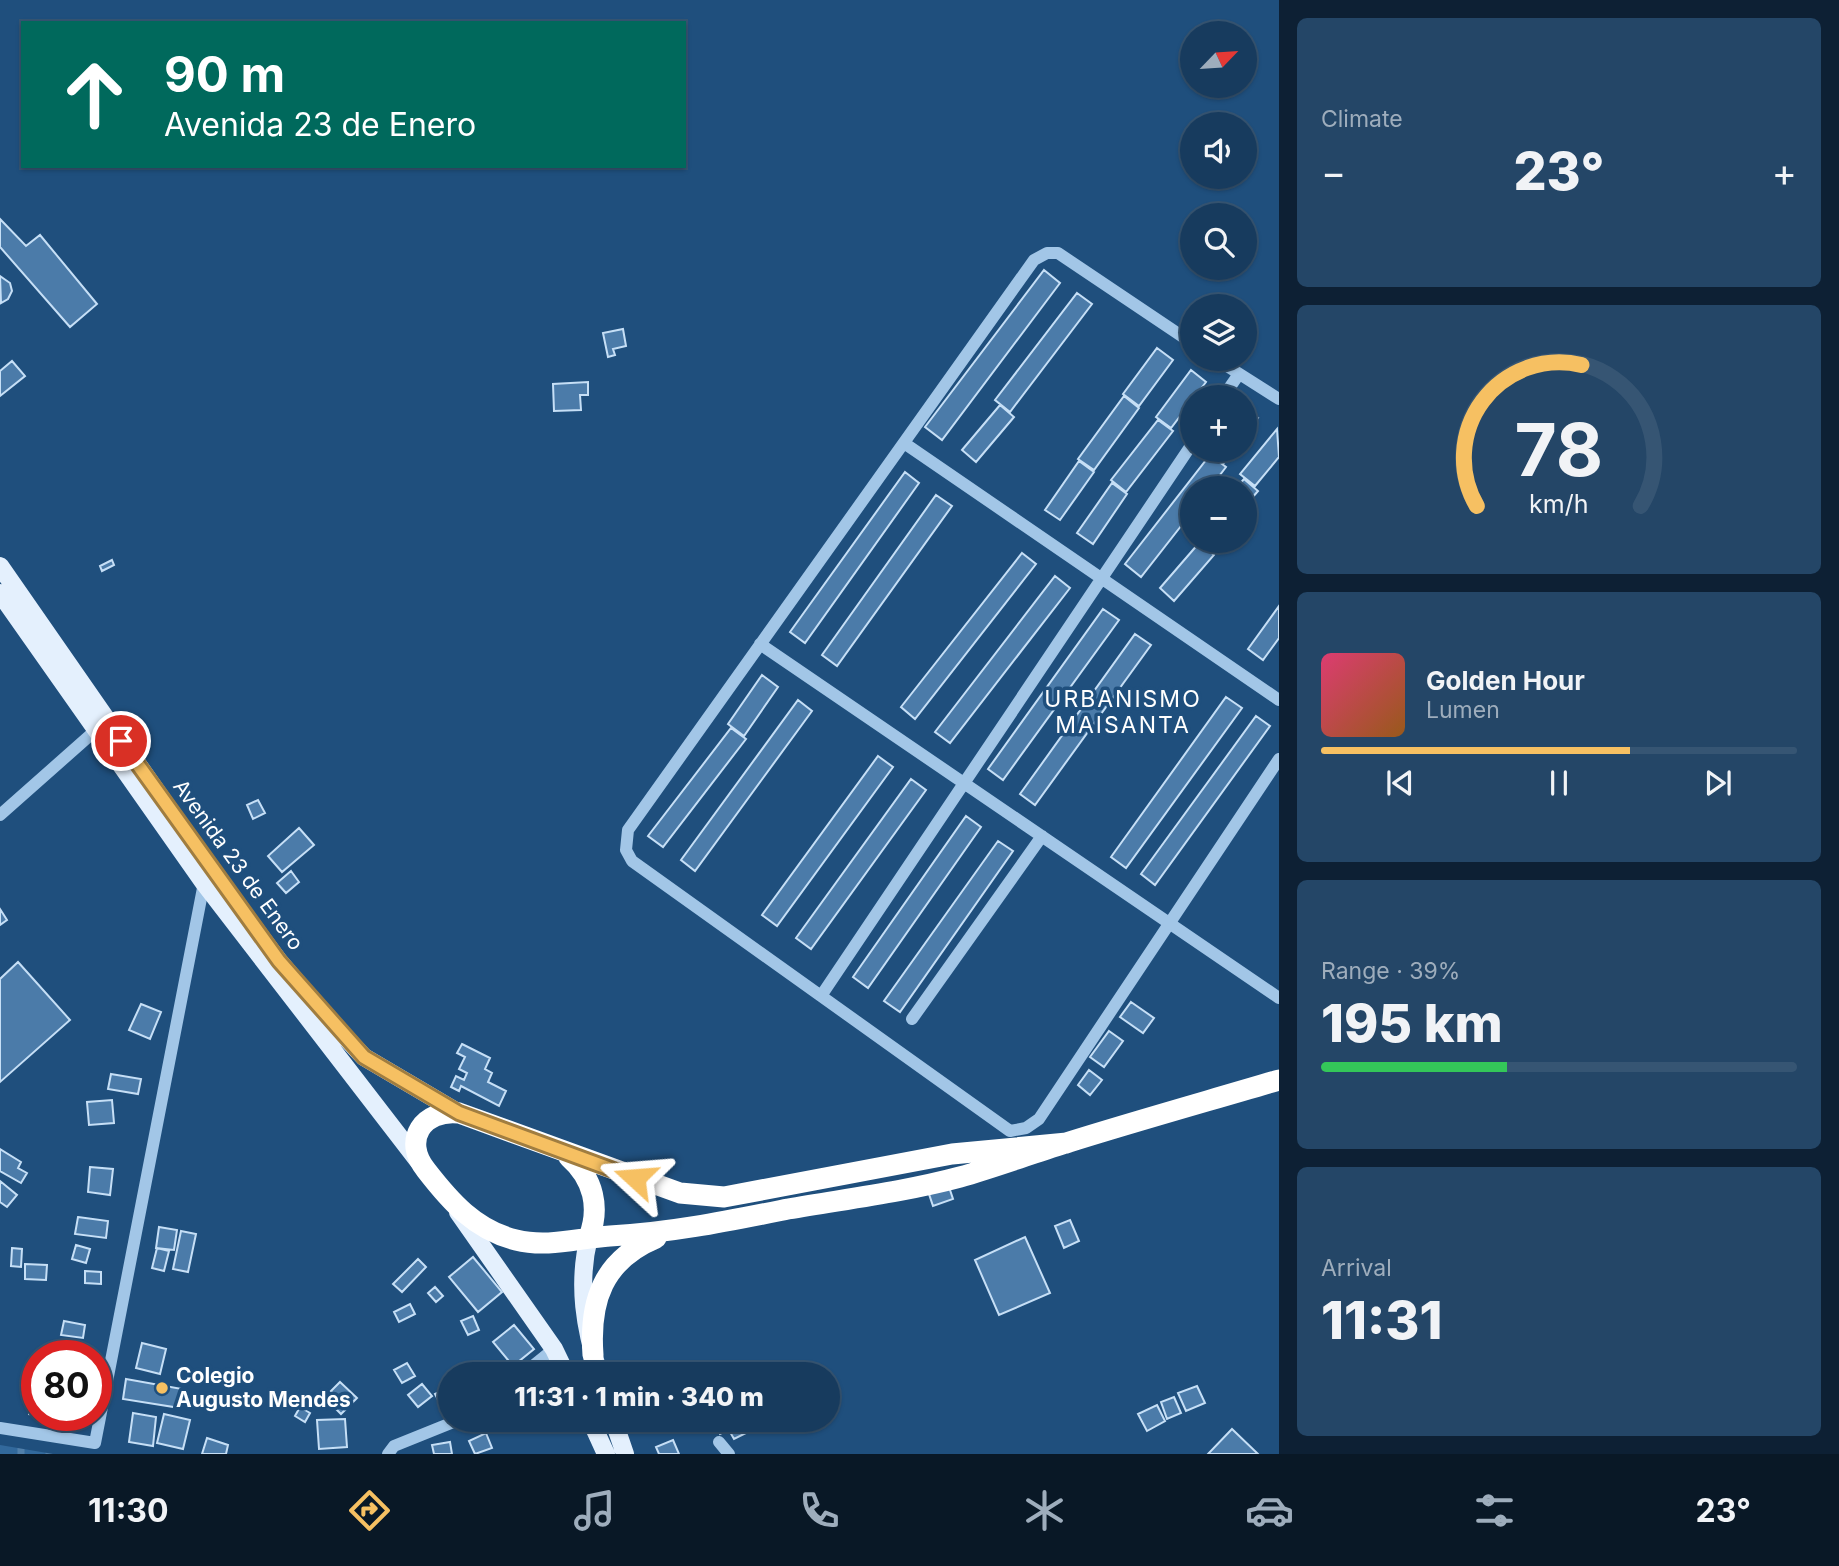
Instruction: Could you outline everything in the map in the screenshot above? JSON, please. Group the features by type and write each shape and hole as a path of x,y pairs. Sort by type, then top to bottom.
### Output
{"highway":[{"path":"1067,1143 952,1154 724,1197 680,1194 566,1155 459,1113 446,1112 433,1116 423,1124 416,1136 415,1149 419,1162 450,1201 469,1218 514,1240 552,1243 589,1237 666,1233 959,1177 1279,1080"},
{"path":"566,1155 583,1171 593,1192 595,1215 589,1237"},
{"path":"596,1362 591,1323 603,1284 614,1266 638,1245 666,1233"}],"main road":[{"name":"Avenida 23 de Enero","path":"0,566 212,871 319,1009 364,1057 459,1113"},
{"name":"Avenida 23 de Enero","path":"0,593 204,883 419,1162"},
{"path":"450,1201 554,1349 560,1362"},
{"path":"589,1237 582,1285 596,1362"},
{"path":"596,1432 606,1454"},
{"path":"617,1432 625,1454"}],"street":[{"path":"1180,335 1058,253 1042,254 1034,260 628,830 626,850 632,861 1010,1131 1019,1130 1039,1119 1279,759"},
{"path":"1234,371 1279,399"},
{"path":"1231,385 1239,374"},
{"path":"904,443 1279,699"},
{"path":"821,996 1180,462"},
{"path":"760,644 1279,997"},
{"path":"0,815 96,730"},
{"path":"912,1019 1042,836"},
{"path":"0,1428 94,1443 204,883"},
{"path":"538,1362 554,1349"},
{"path":"388,1454 394,1446 438,1428"},
{"path":"719,1441 729,1454"}],"green space":[{"path":"0,1445 53,1454 0,1454"}],"building":[{"path":"0,219 26,246 40,235 97,304 70,327 0,247"},
{"path":"1044,270 1060,283 942,440 925,427"},
{"path":"0,276 10,283 12,291 8,299 1,303"},
{"path":"1077,293 1092,304 1010,412 995,400"},
{"path":"623,329 626,346 613,349 615,355 608,357 603,333"},
{"path":"1157,348 1173,360 1139,406 1123,394"},
{"path":"12,361 25,376 0,396 0,371"},
{"path":"1190,371 1206,382 1204,385 1180,385 1180,416 1171,428 1156,417"},
{"path":"588,382 588,395 580,395 581,410 554,411 553,384"},
{"path":"1124,396 1139,408 1094,470 1078,459"},
{"path":"1000,405 1014,417 976,462 962,450"},
{"path":"1158,420 1173,431 1126,492 1111,480"},
{"path":"1277,429 1279,457 1257,484 1257,476 1240,474 1250,462 1257,462 1257,453"},
{"path":"1079,461 1094,472 1060,520 1045,510"},
{"path":"1205,462 1219,462 1226,467 1219,476 1194,476"},
{"path":"905,472 919,483 805,643 790,632"},
{"path":"1112,483 1127,494 1093,544 1077,533"},
{"path":"1180,493 1180,527 1141,577 1125,564"},
{"path":"936,495 952,506 837,666 822,655"},
{"path":"1022,553 1036,564 915,719 901,707"},
{"path":"1190,553 1214,555 1174,601 1160,588"},
{"path":"112,560 114,565 102,571 100,566"},
{"path":"1055,576 1070,588 950,743 935,732"},
{"path":"1279,606 1279,638 1263,660 1248,649"},
{"path":"1103,609 1119,620 1003,780 988,769"},
{"path":"1135,634 1151,645 1035,805 1020,794"},
{"path":"762,675 778,687 744,736 728,724"},
{"path":"1226,697 1242,708 1126,868 1111,857"},
{"path":"798,700 812,711 695,871 681,860"},
{"path":"1256,716 1270,726 1155,885 1141,874"},
{"path":"731,728 746,739 663,847 648,836"},
{"path":"878,756 893,767 777,926 762,915"},
{"path":"911,779 926,790 811,949 796,938"},
{"path":"258,800 265,813 253,819 247,805"},
{"path":"966,816 981,827 868,988 853,977"},
{"path":"299,828 314,845 282,872 268,856"},
{"path":"998,841 1013,851 900,1012 884,1001"},
{"path":"291,871 299,882 286,893 277,883"},
{"path":"0,909 7,920 0,925"},
{"path":"18,962 70,1020 0,1082 0,979"},
{"path":"1131,1002 1154,1018 1143,1033 1120,1017"},
{"path":"141,1004 161,1012 150,1039 129,1030"},
{"path":"1109,1031 1123,1041 1104,1067 1090,1057"},
{"path":"462,1044 490,1058 485,1069 492,1073 488,1082 506,1091 499,1106 461,1086 459,1091 451,1087 456,1076 464,1080 467,1073 459,1069 465,1057 457,1053"},
{"path":"1089,1070 1102,1080 1090,1095 1078,1085"},
{"path":"111,1074 141,1079 138,1094 108,1089"},
{"path":"112,1100 114,1123 89,1125 87,1102"},
{"path":"0,1149 21,1162 18,1168 27,1173 21,1183 0,1171"},
{"path":"90,1167 113,1169 110,1195 88,1192"},
{"path":"0,1181 17,1195 7,1207 0,1202"},
{"path":"949,1187 953,1199 933,1206 929,1194"},
{"path":"78,1217 108,1221 106,1238 75,1234"},
{"path":"1070,1220 1079,1241 1064,1248 1055,1226"},
{"path":"159,1227 177,1230 174,1250 156,1248"},
{"path":"181,1231 196,1234 188,1272 173,1269"},
{"path":"1025,1237 1050,1293 999,1315 975,1260"},
{"path":"76,1245 90,1249 86,1263 72,1259"},
{"path":"12,1248 22,1249 21,1267 11,1266"},
{"path":"157,1248 169,1251 164,1271 152,1268"},
{"path":"473,1257 502,1292 478,1312 449,1277"},
{"path":"418,1259 426,1267 402,1292 393,1284"},
{"path":"25,1264 47,1265 46,1280 25,1279"},
{"path":"85,1271 101,1272 101,1284 85,1283"},
{"path":"435,1287 443,1296 436,1302 428,1293"},
{"path":"410,1304 415,1314 399,1322 394,1312"},
{"path":"473,1316 479,1330 468,1335 461,1321"},
{"path":"64,1321 85,1325 83,1338 61,1335"},
{"path":"514,1325 534,1349 518,1362 510,1362 493,1342"},
{"path":"142,1343 166,1349 160,1374 136,1368"},
{"path":"407,1363 415,1376 402,1383 394,1370"},
{"path":"126,1379 182,1389 180,1408 123,1399"},
{"path":"340,1382 357,1398 341,1414 330,1403 337,1397 331,1391"},
{"path":"422,1384 432,1396 418,1407 408,1395"},
{"path":"1197,1386 1205,1403 1186,1411 1178,1393"},
{"path":"1174,1397 1181,1413 1167,1419 1161,1402"},
{"path":"1157,1405 1165,1421 1147,1431 1138,1414"},
{"path":"300,1407 310,1413 305,1422 295,1416"},
{"path":"133,1413 156,1417 153,1446 129,1442"},
{"path":"164,1414 190,1420 183,1449 157,1443"},
{"path":"345,1419 347,1447 319,1449 317,1420"},
{"path":"1232,1429 1258,1454 1208,1454"},
{"path":"730,1432 746,1432 746,1433 734,1439"},
{"path":"486,1433 492,1448 475,1454 469,1441"},
{"path":"207,1438 228,1445 226,1454 202,1454"},
{"path":"673,1440 679,1454 659,1454 656,1447"},
{"path":"450,1442 452,1454 434,1454 432,1445"}],"place":[{"name":"Colegio Augusto Mendes","path":"162,1388"}],"district":[{"name":"URBANISMO MAISANTA","path":"1123,712"}],"route":[{"path":"121,741 279,961 364,1057 459,1113 566,1155 635,1178"}]}
